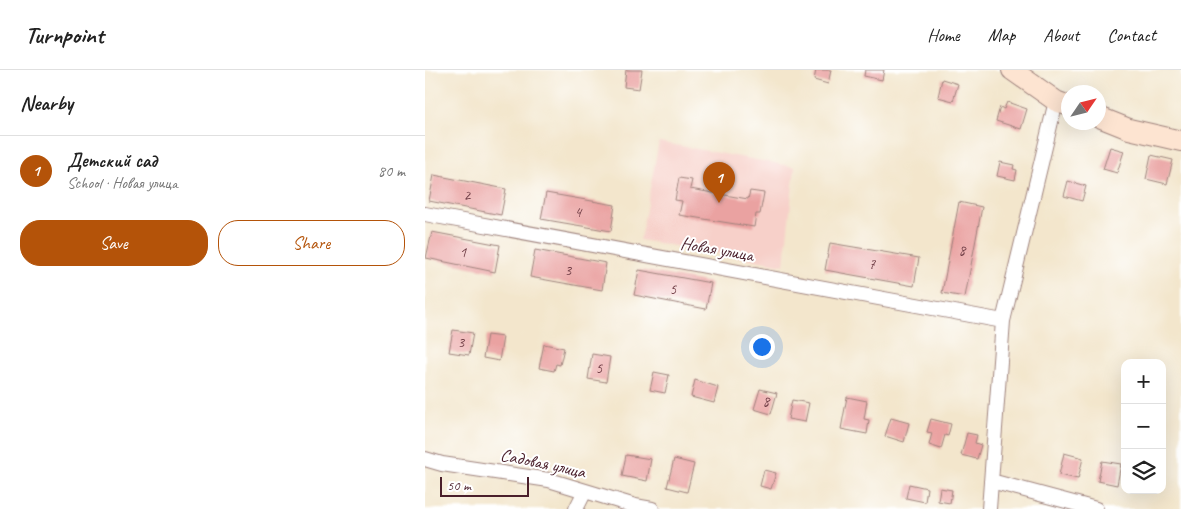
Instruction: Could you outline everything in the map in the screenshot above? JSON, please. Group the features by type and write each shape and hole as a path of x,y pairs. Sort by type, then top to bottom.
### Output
{"street":[{"path":"1012,70 1061,102"},
{"path":"989,509 1003,321 1061,110"},
{"path":"1106,120 1129,129 1181,141"},
{"name":"Новая улица","path":"425,214 1003,321"},
{"name":"Садовая улица","path":"425,459 442,464 549,480 651,509"},
{"path":"991,481 1097,509"},
{"path":"577,509 585,491"}],"shaded area":[{"path":"659,142 795,167 784,265 640,240"}],"building":[{"path":"626,70 642,70 639,89 624,87"},
{"path":"816,70 831,70 828,84 814,80"},
{"path":"865,70 884,70 882,80 864,76"},
{"path":"942,79 958,84 953,101 938,97"},
{"path":"1007,102 1027,109 1021,129 996,121 1000,107 1004,109"},
{"path":"1110,147 1124,151 1117,173 1103,169"},
{"path":"1151,155 1173,160 1167,184 1146,179"},
{"path":"1000,162 1014,165 1013,169 1017,170 1015,180 997,176"},
{"path":"434,175 506,189 501,215 429,201"},
{"path":"679,178 692,180 690,189 748,199 750,191 764,193 760,214 756,214 754,227 679,215 682,201 675,200"},
{"path":"1068,181 1086,186 1082,201 1064,196"},
{"path":"546,193 615,205 611,231 541,219"},
{"path":"959,202 982,207 965,297 942,293"},
{"path":"432,232 500,245 495,272 426,258"},
{"path":"830,243 919,258 914,286 825,270"},
{"path":"535,250 606,263 602,290 530,277"},
{"path":"639,270 711,283 706,309 634,295"},
{"path":"453,330 473,333 469,355 449,352"},
{"path":"487,335 503,337 499,361 483,358"},
{"path":"544,344 564,348 560,365 556,364 554,371 539,368"},
{"path":"592,354 610,357 606,382 588,379"},
{"path":"654,372 669,375 665,393 650,390"},
{"path":"695,380 718,387 714,403 691,397"},
{"path":"760,389 777,393 771,414 754,409"},
{"path":"847,397 867,401 864,419 869,420 867,434 841,429"},
{"path":"792,400 809,403 805,422 788,419"},
{"path":"891,418 909,423 904,442 885,436"},
{"path":"931,419 951,424 948,436 945,435 941,449 929,445 932,433 927,432"},
{"path":"967,433 977,435 975,443 981,445 977,459 961,455"},
{"path":"1064,453 1083,458 1078,479 1059,475"},
{"path":"626,455 651,459 647,481 622,476"},
{"path":"674,459 694,464 687,492 667,487"},
{"path":"1102,461 1121,464 1117,485 1098,481"},
{"path":"764,470 776,473 771,489 760,486"},
{"path":"909,484 927,488 925,502 906,498"},
{"path":"940,488 952,490 950,503 938,501"}],"place":[{"name":"Детский сад","path":"719,203"}]}
